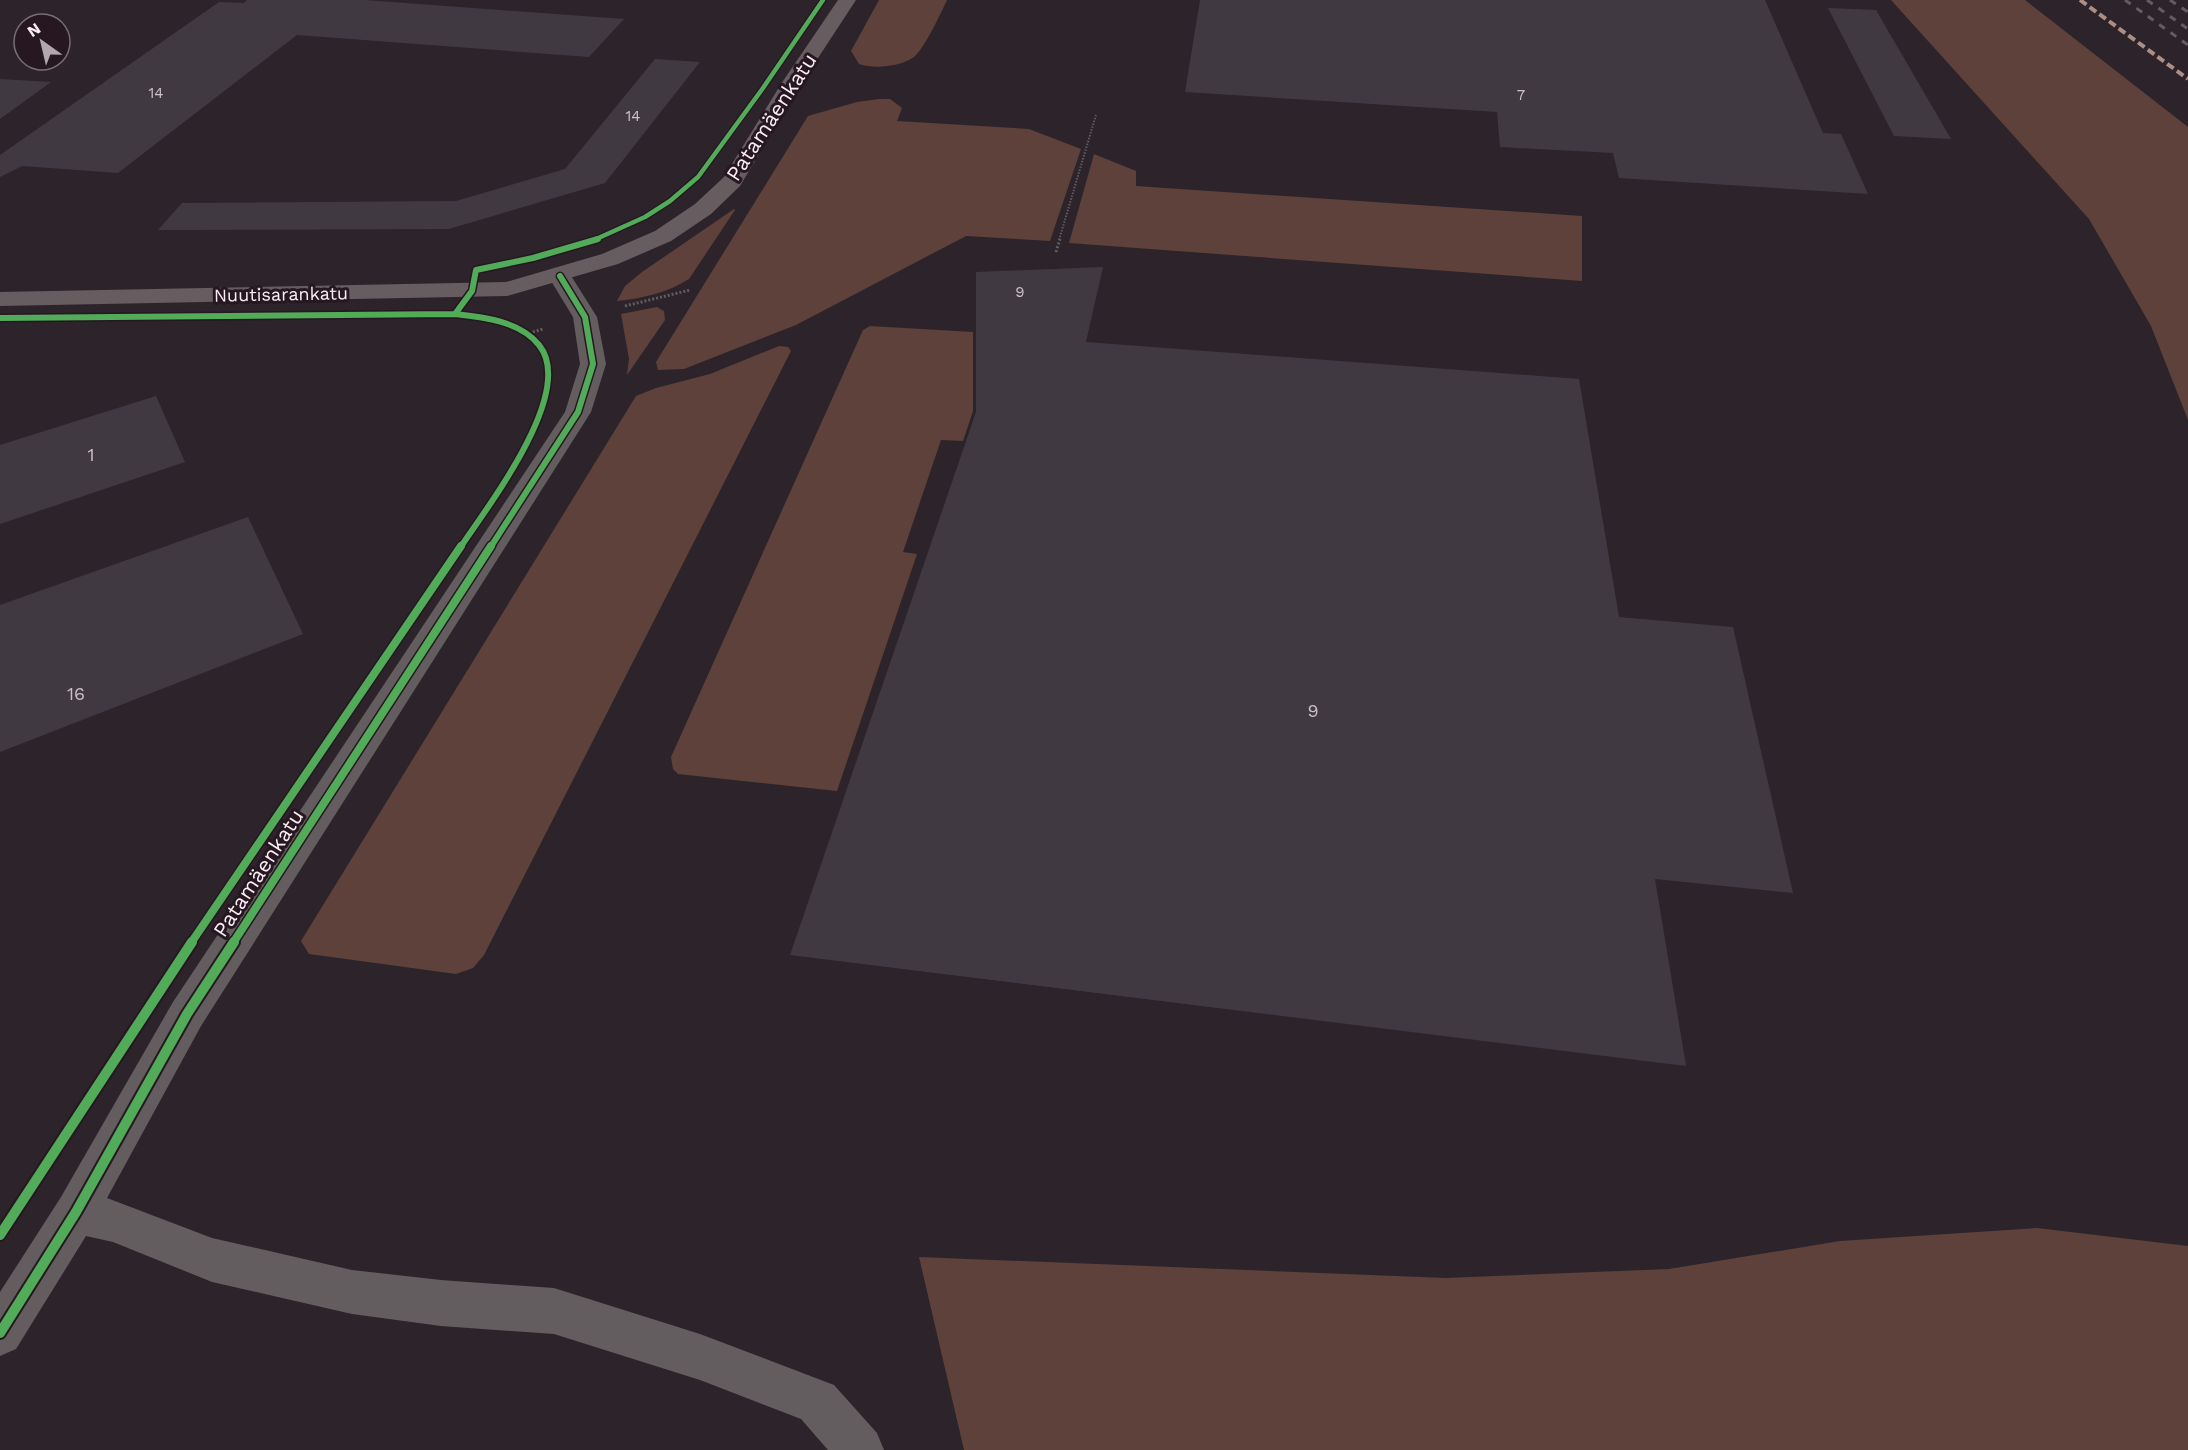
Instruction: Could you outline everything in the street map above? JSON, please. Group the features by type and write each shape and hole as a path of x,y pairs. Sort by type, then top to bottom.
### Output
{"main road":[{"name":"Patamäenkatu","path":"560,276 610,260 663,236 703,209 732,181 790,84 847,0"},
{"name":"Nuutisarankatu","path":"0,299 483,291 507,289 560,276"}],"street":[{"name":"Patamäenkatu","path":"0,1333 76,1212 187,1014 578,412 593,364 585,317 560,276"},
{"path":"76,1212 113,1221 212,1260 352,1292 441,1303 554,1311 700,1357 817,1402 860,1450"}],"path":[{"path":"1056,252 1096,115"},
{"path":"523,330 529,333 534,340"}],"shaded area":[{"path":"879,0 947,0 937,22 914,57 902,63 887,66 859,64 851,51"},
{"path":"1891,0 2025,0 2188,127 2188,420 2151,326 2089,219"},
{"path":"890,99 902,108 897,121 1029,129 1081,149 1050,241 966,236 796,325 684,369 658,370 656,362 808,116 857,102"},
{"path":"1094,154 1136,171 1136,186 1582,216 1582,281 1069,243"},
{"path":"734,209 689,279 673,288 654,294 617,301 625,286 642,272"},
{"path":"657,307 664,311 665,320 627,375 629,359 621,314"},
{"path":"870,326 973,332 973,411 963,441 941,440 903,552 917,554 837,791 678,774 673,769 671,757 863,330"},
{"path":"779,346 788,347 791,351 484,955 473,968 456,974 309,954 301,941 636,396 656,388 710,374"},
{"path":"2037,1228 2188,1246 2188,1450 964,1450 919,1257 1446,1278 1669,1269 1840,1241"}],"building":[{"path":"247,0 365,0 624,19 589,57 297,35 118,173 22,166 0,177 0,155 219,2 244,3"},
{"path":"1200,0 1765,0 1823,133 1841,134 1868,194 1619,178 1613,153 1500,147 1497,112 1185,92"},
{"path":"1828,8 1876,10 1951,139 1894,136"},
{"path":"655,59 700,62 605,183 449,229 158,230 182,203 456,201 565,169"},
{"path":"0,79 51,82 0,119"},
{"path":"1103,267 1086,342 1579,379 1619,617 1733,627 1793,893 1655,879 1686,1066 790,955 976,412 976,272"},
{"path":"156,396 185,462 0,524 0,445"},
{"path":"248,517 303,634 0,752 0,605"}],"railway":[{"path":"2125,0 2188,45"},
{"path":"2147,0 2188,29"},
{"path":"2170,0 2188,12"}],"marked path":[{"path":"2080,0 2188,79"}],"cycle path":[{"path":"0,1235 145,1010 506,480 542,412 549,379 547,360 540,346 528,334 512,326 495,320 455,314 472,291 476,270 533,258 591,241 645,217 670,201 707,167 823,0"},
{"path":"0,1333 76,1212 187,1014 578,412 593,364 585,317 560,276"},
{"path":"0,318 455,314"}]}
